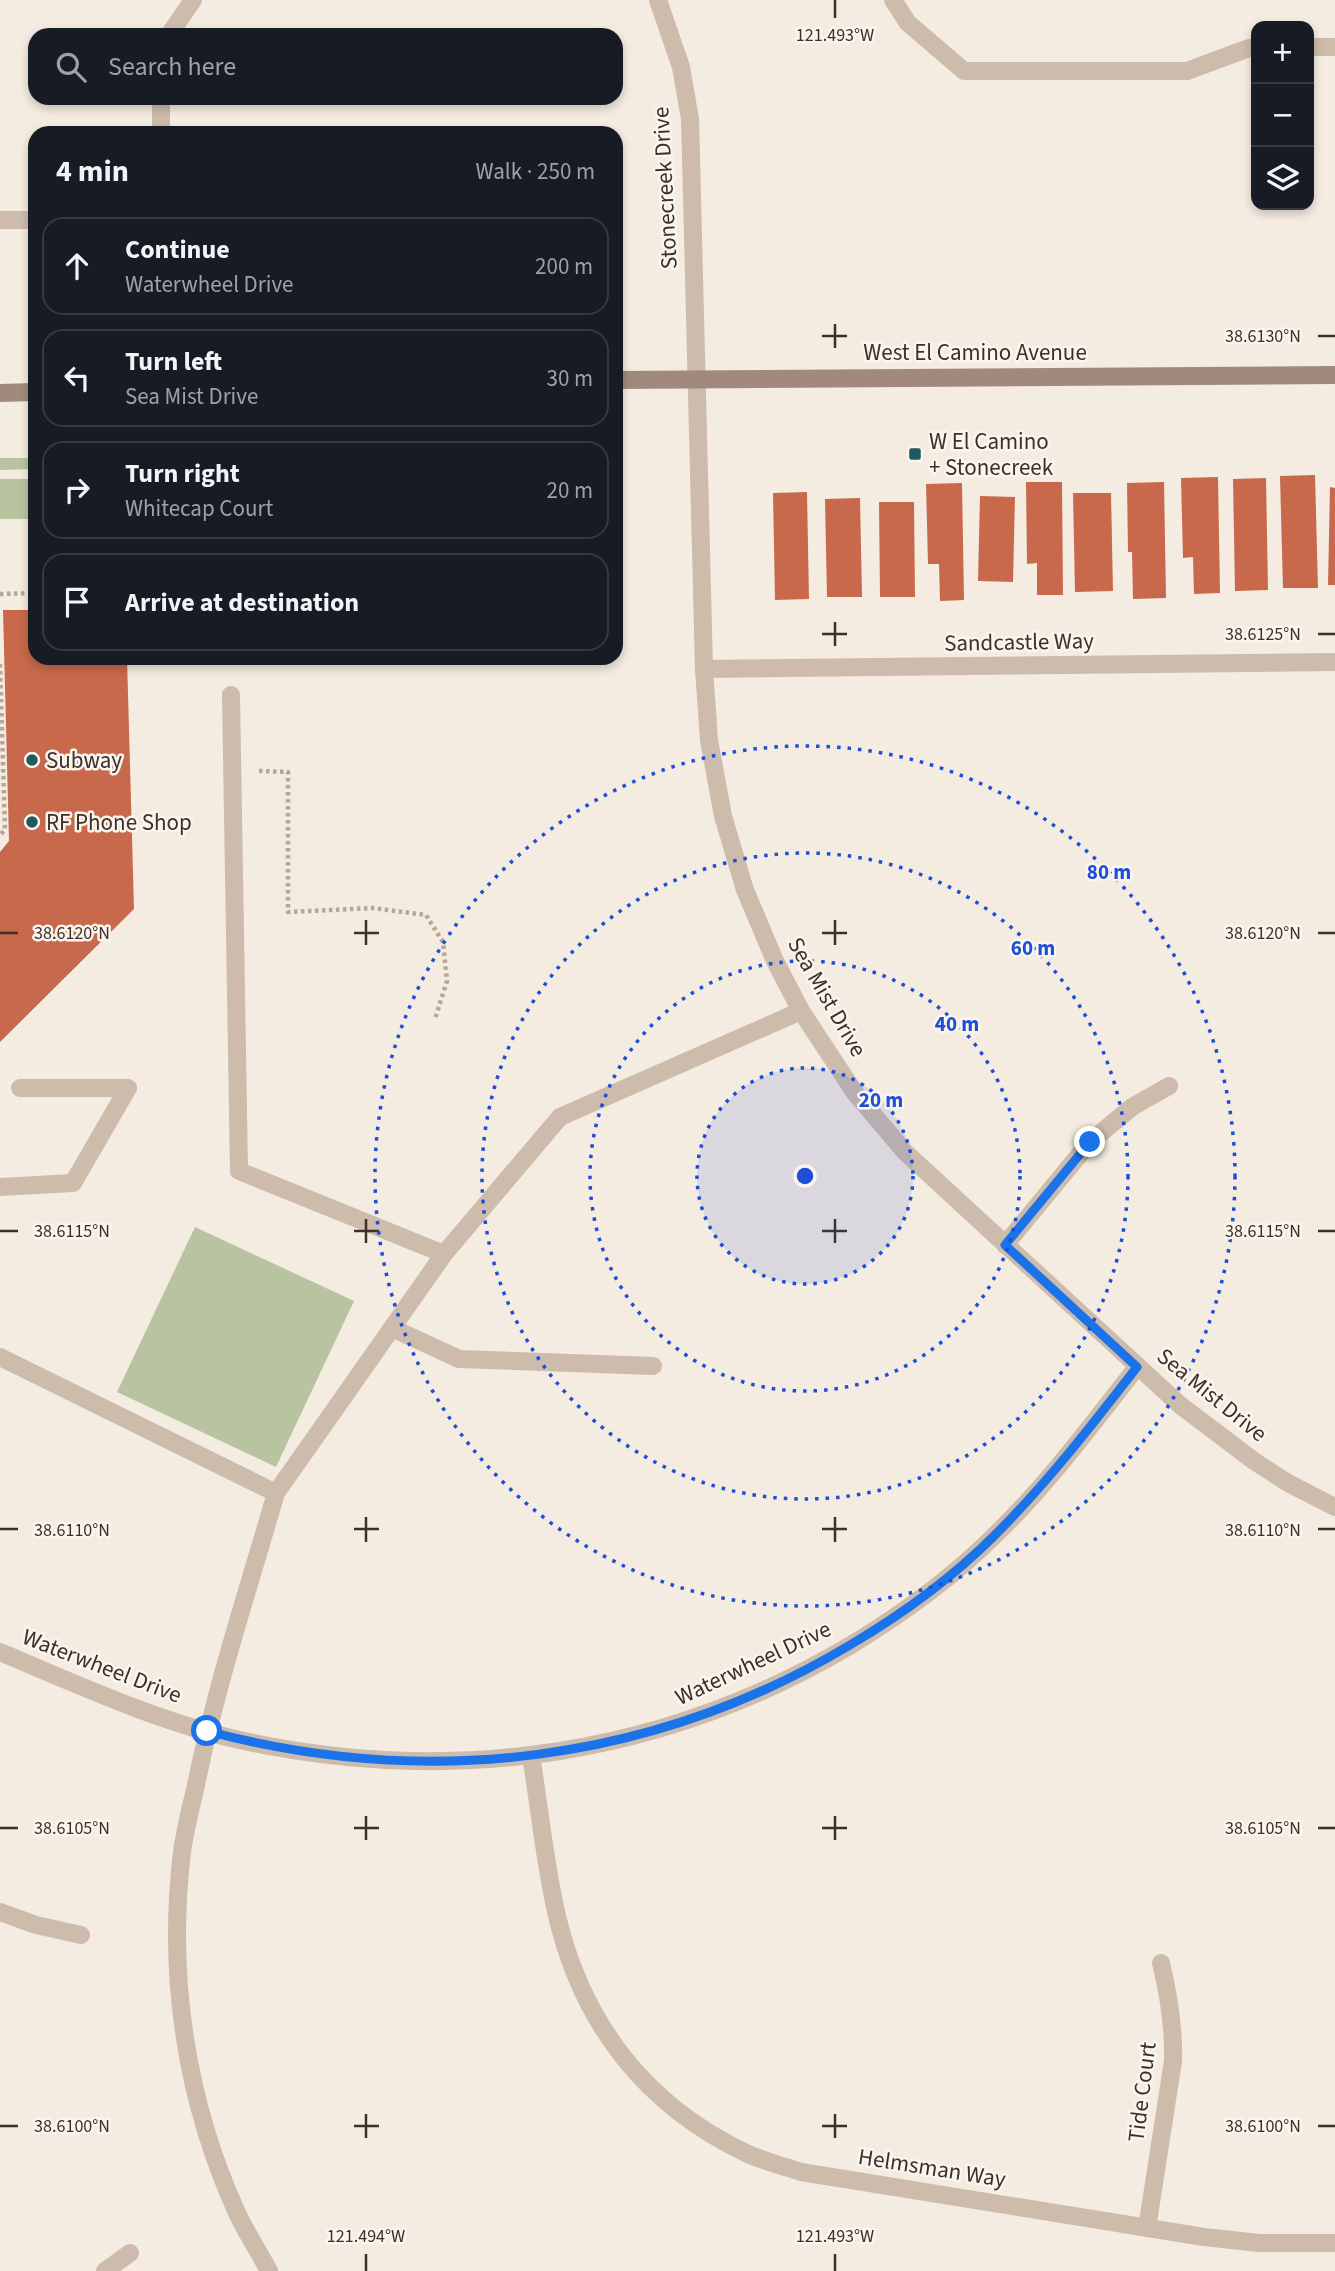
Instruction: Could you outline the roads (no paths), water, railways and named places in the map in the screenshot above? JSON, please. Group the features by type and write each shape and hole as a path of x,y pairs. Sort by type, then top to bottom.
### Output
{"main road":[{"name":"West El Camino Avenue","path":"623,380 1335,375"},
{"path":"0,393 28,392"}],"street":[{"path":"174,28 193,0"},
{"name":"Stonecreek Drive","path":"658,0 681,67 690,119 696,379"},
{"path":"893,0 908,23 964,71 1187,71 1251,48"},
{"path":"1314,47 1335,47"},
{"path":"161,105 161,126"},
{"path":"0,220 28,220"},
{"name":"Sea Mist Drive","path":"696,379 704,669 709,740 723,816 745,890 775,961 802,1012 855,1093 905,1152 1005,1245 1137,1367 1232,1447 1288,1483 1335,1507"},
{"name":"Sandcastle Way","path":"704,669 1335,663"},
{"path":"231,695 239,1171 444,1254"},
{"path":"269,2271 239,2215 213,2152 194,2087 181,2019 177,1951 182,1849 207,1731 276,1493 444,1254 560,1117 802,1012"},
{"path":"1005,1245 1090,1142 1132,1107 1169,1086"},
{"path":"0,1187 73,1183 128,1088 20,1088"},
{"path":"392,1328 459,1359 653,1366"},
{"path":"0,1357 276,1493"},
{"name":"Waterwheel Drive","path":"0,1652 120,1701 207,1731 243,1741 326,1756 384,1761 469,1762 595,1746 678,1725 721,1709 810,1669 883,1626 929,1592 994,1537 1052,1474 1137,1367"},
{"name":"Helmsman Way","path":"531,1756 558,1919 574,1974 599,2025 615,2049 653,2091 698,2127 748,2154 802,2172 1147,2228 1259,2243 1335,2243"},
{"path":"0,1912 81,1935"},
{"name":"Tide Court","path":"1147,2228 1173,2061 1174,2033 1161,1963"},
{"path":"105,2271 130,2253"}],"place":[{"name":"W El Camino + Stonecreek","path":"915,454"},
{"name":"Subway","path":"32,760"},
{"name":"RF Phone Shop","path":"32,822"}]}
